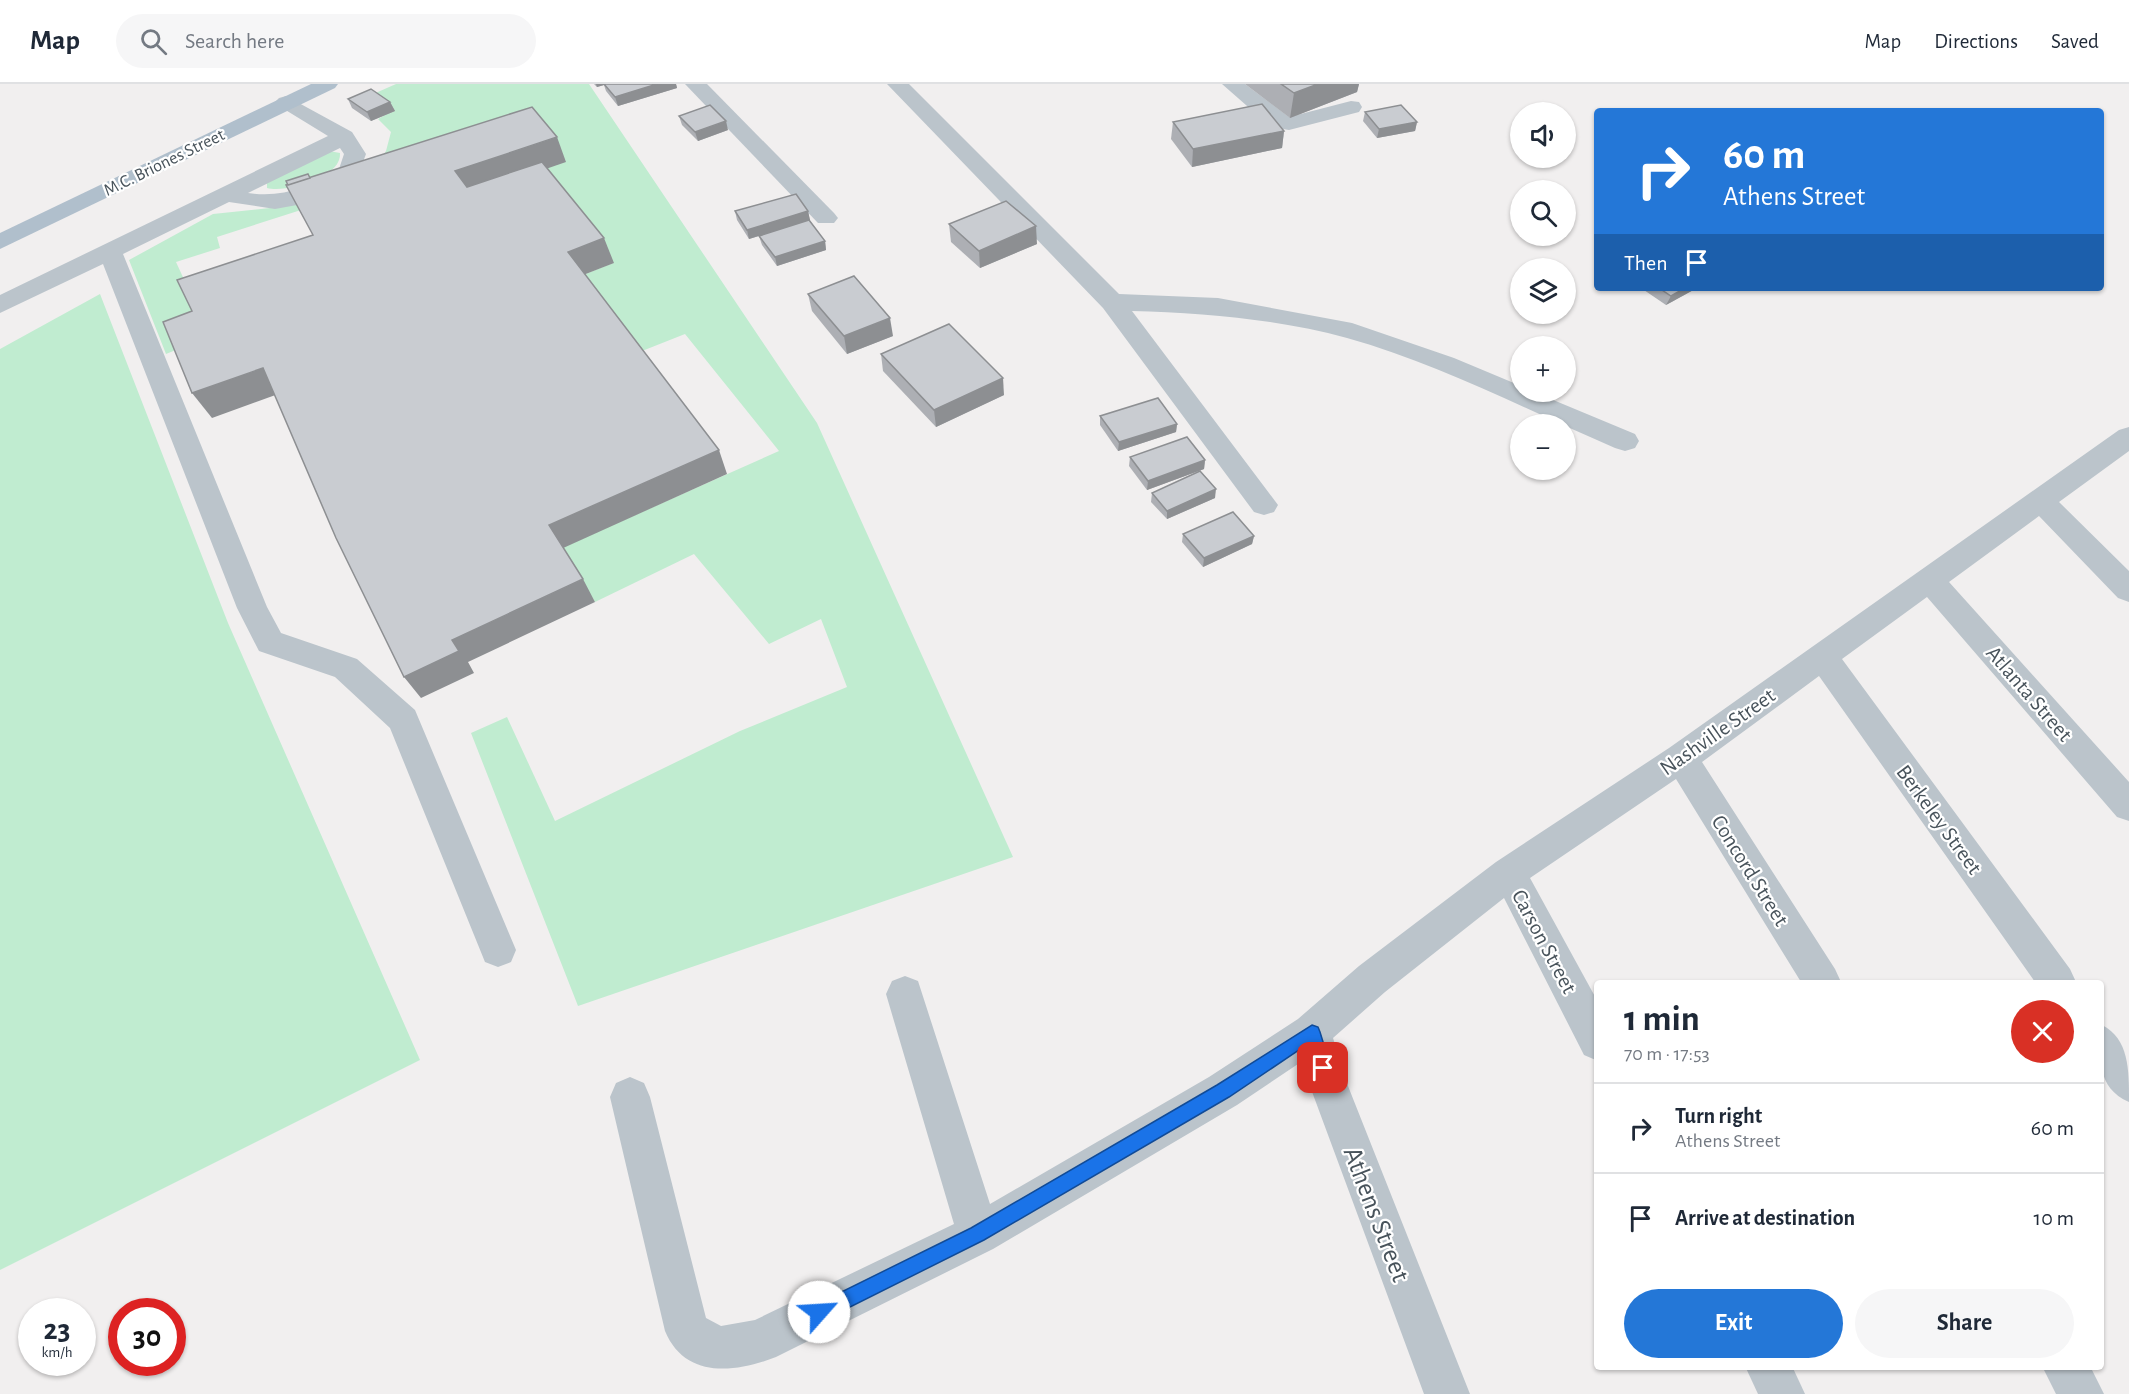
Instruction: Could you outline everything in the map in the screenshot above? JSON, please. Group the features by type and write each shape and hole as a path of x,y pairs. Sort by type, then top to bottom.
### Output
{"main road":[{"name":"M.C. Briones Street","path":"0,242 286,102 328,84"}],"street":[{"path":"695,84 826,218"},
{"path":"897,84 1112,302 1264,505"},
{"path":"1232,84 1279,122 1289,124 1351,107"},
{"path":"225,194 258,203 286,202 318,192 349,173 355,154 344,137 286,102"},
{"path":"0,305 344,137"},
{"path":"110,251 252,608 270,642 346,668 403,720 498,950"},
{"path":"1112,302 1218,306 1352,331 1445,364 1625,441"},
{"name":"Nashville Street","path":"630,1097 687,1331 704,1347 730,1348 760,1341 978,1234 1223,1091 1312,1032 1372,979 1509,873 1681,758 2129,437"},
{"path":"2040,500 2129,590"},
{"name":"Atlanta Street","path":"1930,580 2129,806"},
{"name":"Berkeley Street","path":"1822,656 2056,980"},
{"name":"Concord Street","path":"1681,758 1821,980"},
{"name":"Carson Street","path":"1509,873 1594,1034"},
{"path":"905,994 978,1234"},
{"name":"Athens Street","path":"1312,1032 1328,1086 1447,1394"},
{"path":"2104,1047 2129,1082"},
{"path":"1769,1370 1782,1394"},
{"path":"2066,1370 2081,1394"}],"green space":[{"path":"396,84 589,84 817,423 1013,857 578,1006 471,733 507,717 555,821 740,731 847,687 821,619 769,644 694,554 595,602 561,548 779,451 685,334 637,353 578,277 613,263 376,166 386,151 391,132 378,119 394,110 371,95"},
{"path":"329,151 340,153 338,162 323,176 299,186 267,188 267,183"},
{"path":"297,202 301,210 217,237 220,248 176,262 210,336 166,354 129,260 213,214 279,207"},
{"path":"100,294 228,623 420,1060 0,1270 0,349"}],"building":[{"path":"604,84 657,84 615,97"},
{"path":"1281,84 1318,84 1294,93"},
{"path":"371,89 390,102 367,112 348,99"},
{"path":"1262,104 1284,131 1193,149 1173,122"},
{"path":"710,105 726,121 695,132 679,116"},
{"path":"1401,105 1417,122 1379,129 1365,112"},
{"path":"532,107 557,137 455,171 467,187 542,162 604,238 568,252 719,450 549,525 583,579 452,640 459,651 404,677 336,538 263,368 192,393 163,322 192,311 177,280 313,235 286,185"},
{"path":"308,174 310,178 288,185 286,181"},
{"path":"796,194 808,211 747,230 735,211"},
{"path":"1006,201 1036,226 979,251 949,224"},
{"path":"809,220 825,241 775,257 759,236"},
{"path":"854,276 890,318 844,336 808,294"},
{"path":"1664,291 1680,291 1671,296"},
{"path":"949,324 1003,378 934,410 881,354"},
{"path":"1158,398 1177,424 1119,442 1100,416"},
{"path":"1187,437 1205,460 1148,481 1130,457"},
{"path":"1200,471 1216,489 1167,511 1152,493"},
{"path":"1233,512 1254,536 1204,558 1183,534"}],"route":[{"path":"819,1312 978,1234 1223,1091 1312,1032 1323,1068"}]}
